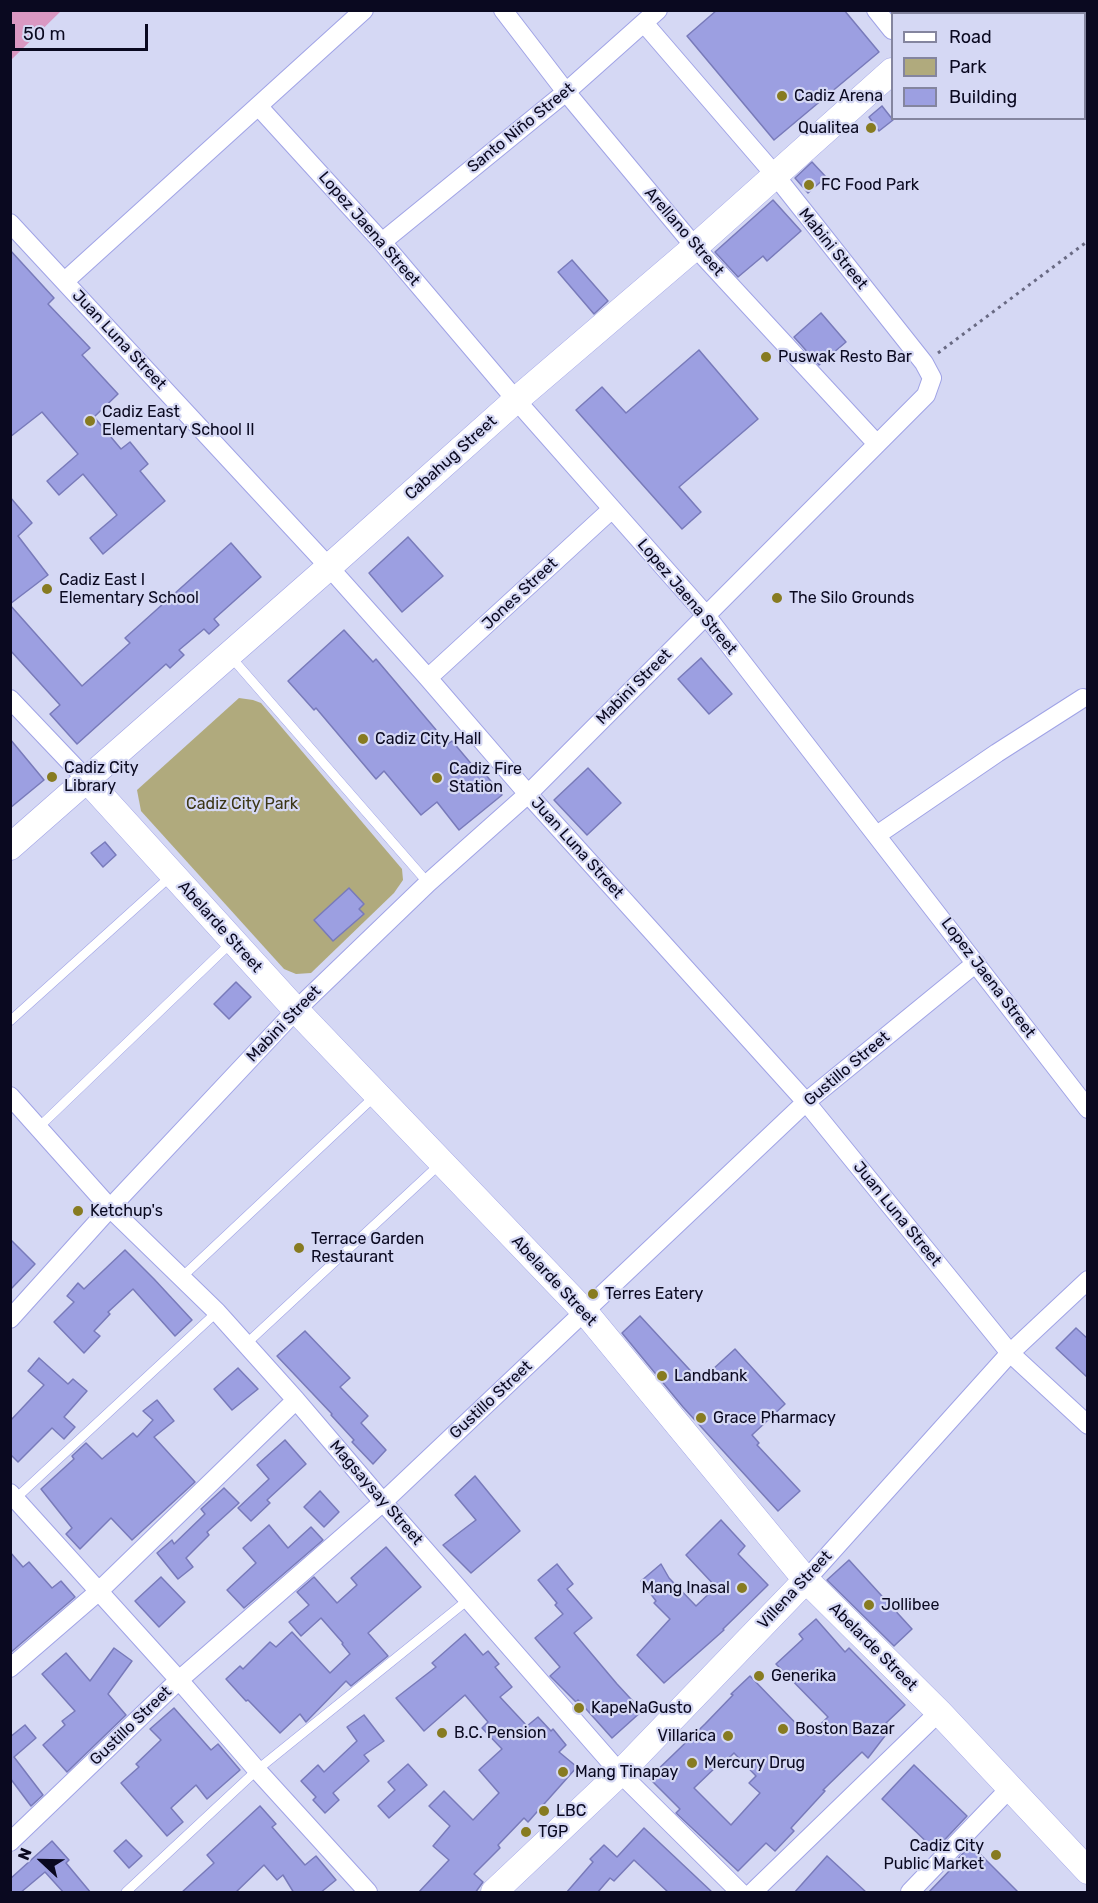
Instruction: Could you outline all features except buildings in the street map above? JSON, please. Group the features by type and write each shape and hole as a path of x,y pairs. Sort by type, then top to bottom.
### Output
{"street":[{"path":"65,281 364,10"},
{"name":"Arellano Street","path":"503,10 566,92 695,247 877,444"},
{"name":"Santo Niño Street","path":"382,242 566,92 658,10"},
{"path":"876,10 891,29"},
{"name":"Mabini Street","path":"10,1319 110,1208 296,1010 428,884 528,794 705,614 926,395 932,378 924,363 775,175 644,23"},
{"name":"Cabahug Street","path":"10,847 516,400 695,247 891,72"},
{"name":"Lopez Jaena Street","path":"259,107 382,242 516,400 705,614 1088,1109"},
{"name":"Juan Luna Street","path":"10,223 329,567 429,678 528,794 806,1102 1010,1353 1088,1425"},
{"name":"Jones Street","path":"429,678 612,509"},
{"path":"877,835 997,753 1083,698"},
{"name":"Abelarde Street","path":"10,699 87,780 296,1010 585,1312 806,1580 939,1712 1088,1871"},
{"name":"Gustillo Street","path":"10,1842 179,1680 382,1502 806,1102 976,963"},
{"name":"Magsaysay Street","path":"10,1096 110,1208 182,1277 246,1344 620,1773 740,1893"},
{"name":"Villena Street","path":"494,1893 620,1773 806,1580 1010,1353 1088,1280"},
{"path":"10,1668 98,1592 296,1400"},
{"path":"12,1498 179,1680 256,1770 368,1893"},
{"path":"753,1893 939,1712"},
{"path":"910,1893 1010,1788"}],"lane":[{"path":"230,655 428,884"},
{"path":"10,1022 172,875"},
{"path":"39,1127 233,941"},
{"path":"182,1277 376,1094"},
{"path":"246,1344 442,1163"},
{"path":"12,1498 217,1312"},
{"path":"126,1893 256,1770 469,1599"}],"path":[{"path":"924,363 1088,241"}],"green space":[{"name":"Cadiz City Park","path":"239,698 261,703 402,869 403,880 394,893 311,973 296,974 284,969 141,811 137,790"}],"shaded area":[{"path":"11,10 61,10 61,11 11,60"}],"place":[{"name":"Cadiz Arena","path":"782,96"},
{"name":"Qualitea","path":"871,128"},
{"name":"FC Food Park","path":"809,185"},
{"name":"Puswak Resto Bar","path":"766,357"},
{"name":"Cadiz East Elementary School II","path":"90,421"},
{"name":"Cadiz East I Elementary School","path":"47,589"},
{"name":"The Silo Grounds","path":"777,598"},
{"name":"Cadiz City Hall","path":"363,739"},
{"name":"Cadiz City Library","path":"52,777"},
{"name":"Cadiz Fire Station","path":"437,778"},
{"name":"Ketchup's","path":"78,1211"},
{"name":"Terrace Garden Restaurant","path":"299,1248"},
{"name":"Terres Eatery","path":"593,1294"},
{"name":"Landbank","path":"662,1376"},
{"name":"Grace Pharmacy","path":"701,1418"},
{"name":"Mang Inasal","path":"742,1588"},
{"name":"Jollibee","path":"869,1605"},
{"name":"Generika","path":"759,1676"},
{"name":"KapeNaGusto","path":"579,1708"},
{"name":"Boston Bazar","path":"783,1729"},
{"name":"B.C. Pension","path":"442,1733"},
{"name":"Villarica","path":"728,1736"},
{"name":"Mercury Drug","path":"692,1763"},
{"name":"Mang Tinapay","path":"563,1772"},
{"name":"LBC","path":"544,1811"},
{"name":"TGP","path":"526,1832"},
{"name":"Cadiz City Public Market","path":"996,1855"}]}
